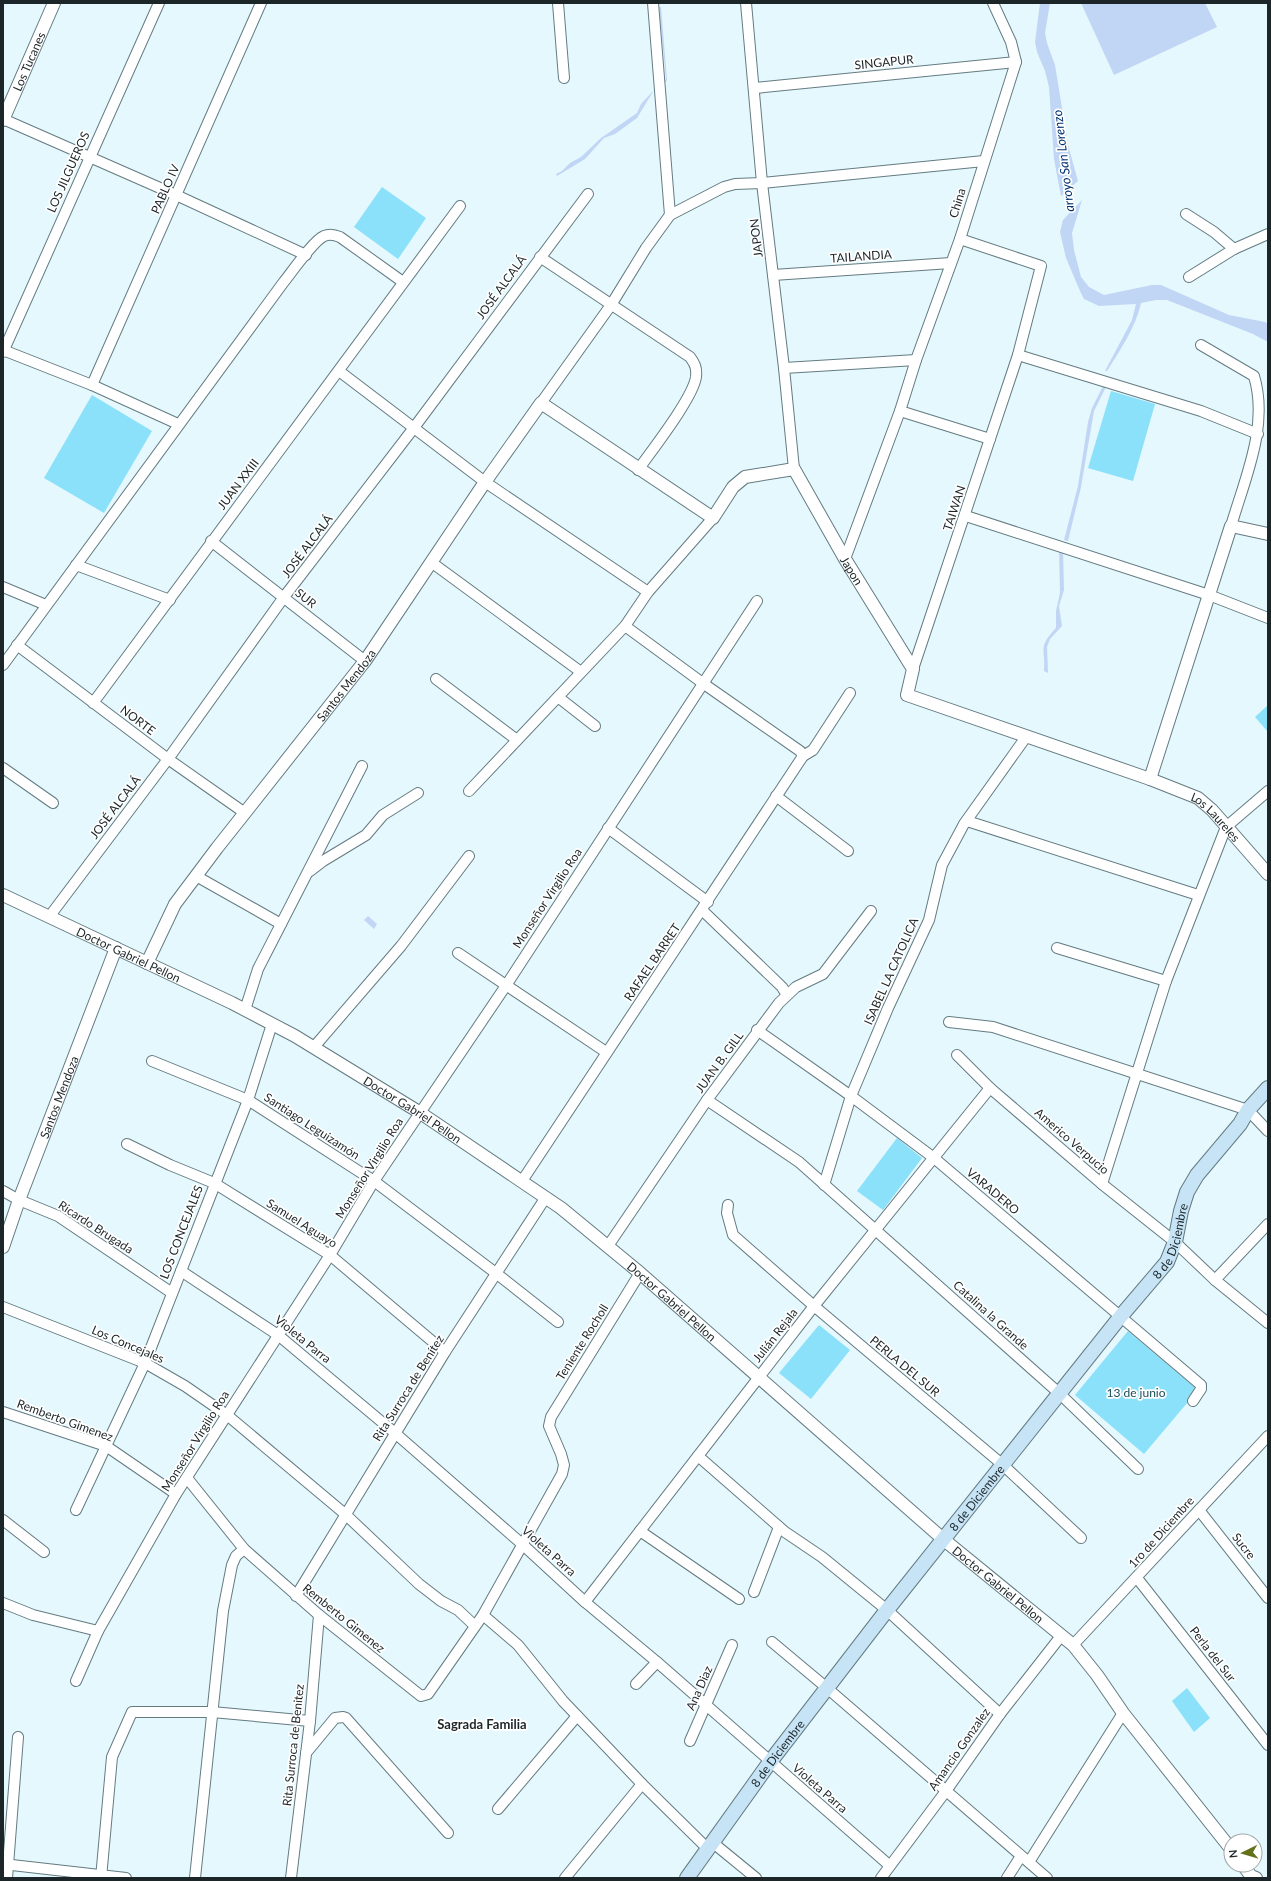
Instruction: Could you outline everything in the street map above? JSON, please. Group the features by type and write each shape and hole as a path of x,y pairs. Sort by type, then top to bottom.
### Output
{"main road":[{"name":"8 de Diciembre","path":"687,1878 770,1762 887,1610 1121,1316 1167,1262 1175,1242 1181,1211 1187,1192 1197,1175 1240,1124 1248,1110 1268,1088"}],"street":[{"name":"Los Tucanes","path":"3,120 54,3"},
{"name":"LOS JILGUEROS","path":"3,351 158,3"},
{"name":"PABLO IV","path":"92,385 262,3"},
{"path":"558,3 564,78"},
{"path":"653,3 670,215"},
{"name":"JAPON","path":"746,3 755,88 762,183 784,368 794,469"},
{"path":"993,3 1011,42 1016,62"},
{"name":"SINGAPUR","path":"755,88 1016,62"},
{"name":"China","path":"845,560 900,411 916,360 960,239 1016,62"},
{"path":"3,120 89,156 306,255"},
{"path":"713,518 638,470 541,403 611,305 646,248 670,215 724,187 736,184 762,183 984,161"},
{"name":"JOSÉ ALCALÁ","path":"49,917 168,759 284,597 413,429 588,194"},
{"name":"JUAN XXIII","path":"93,703 170,600 211,541 339,371 460,206"},
{"path":"1186,214 1214,232 1234,249"},
{"path":"1189,277 1234,249 1268,234"},
{"path":"3,665 178,424 306,255 324,236 335,235 340,237 403,282"},
{"name":"TAIWAN","path":"913,669 966,516 1018,355 1041,266 960,239"},
{"path":"540,257 690,357 696,365 696,378 690,394 638,470"},
{"name":"TAILANDIA","path":"773,275 951,263"},
{"path":"1150,779 1231,526 1258,434 1259,404 1254,376 1201,345"},
{"path":"3,351 92,385 178,424"},
{"path":"1018,355 1201,411 1258,434"},
{"path":"784,368 916,360"},
{"path":"339,371 413,429 485,482 648,592"},
{"name":"Santos Mendoza","path":"147,963 175,904 365,661 485,482 541,403"},
{"path":"900,411 990,439"},
{"path":"470,791 625,626 648,592 713,518 733,487 745,477 794,469"},
{"name":"Japon","path":"794,469 845,560 913,669"},
{"path":"966,516 1209,596 1268,618"},
{"path":"1231,526 1268,534"},
{"name":"SUR","path":"211,541 365,661"},
{"path":"431,562 582,672"},
{"path":"76,565 170,600"},
{"path":"3,587 46,605"},
{"name":"Monseñor Virgilio Roa","path":"76,1681 98,1631 176,1494 330,1255 374,1181 507,984 757,602"},
{"path":"625,626 704,684 800,751 802,756"},
{"name":"NORTE","path":"17,646 168,759 246,813"},
{"name":"Los Laureles","path":"913,669 906,694 908,695 1150,779 1198,798 1212,810 1268,874"},
{"path":"436,679 517,740"},
{"name":"RAFAEL BARRET","path":"522,1181 606,1052 705,906 802,756 813,750 850,693"},
{"path":"558,697 595,726"},
{"name":"ISABEL LA CATOLICA","path":"824,1185 851,1096 888,1008 929,920 942,865 967,821 1026,737"},
{"path":"245,1010 258,969 362,766"},
{"path":"3,768 53,803"},
{"path":"1102,1184 1166,981 1226,827 1268,791"},
{"path":"307,873 324,860 366,835 383,815 418,793"},
{"path":"776,796 848,851"},
{"path":"967,821 1198,896"},
{"path":"608,828 705,906 782,987 787,995"},
{"path":"314,1047 401,946 469,856"},
{"path":"196,876 281,924"},
{"name":"Doctor Gabriel Pellon","path":"3,895 245,1010 314,1047 420,1112 561,1208 640,1273 943,1539 1073,1645 1097,1674 1123,1713 1223,1839"},
{"name":"JUAN B. GILL","path":"608,1246 707,1100 757,1030 779,1003 796,987 823,974 871,911"},
{"name":"Santos Mendoza","path":"3,1247 19,1200 116,948"},
{"path":"1057,948 1166,981"},
{"path":"458,953 507,984 606,1052"},
{"path":"949,1022 993,1027 1248,1110 1268,1131"},
{"name":"LOS CONCEJALES","path":"76,1510 145,1363 214,1183 248,1100 272,1024"},
{"name":"VARADERO","path":"757,1030 851,1096 934,1158 1121,1316 1201,1385 1201,1389 1194,1401"},
{"name":"Americo Verpucio","path":"957,1055 990,1088 1102,1184 1175,1242 1215,1280 1268,1323"},
{"name":"Santiago Leguizamón","path":"152,1061 248,1100 374,1181 498,1274 558,1322"},
{"name":"Julián Rejala","path":"585,1602 758,1377 990,1088"},
{"name":"Catalina la Grande","path":"707,1100 786,1152 876,1229 1060,1394 1138,1468"},
{"name":"Samuel Aguayo","path":"127,1144 170,1165 214,1183 330,1255 445,1352"},
{"name":"Ricardo Brugada","path":"3,1191 19,1200 58,1216 172,1293"},
{"name":"Rita Surroca de Benítez","path":"296,1596 445,1352 498,1274 546,1197"},
{"name":"PERLA DEL SUR","path":"728,1205 727,1212 733,1235 814,1306 1003,1465 1081,1538"},
{"path":"1215,1280 1268,1224"},
{"name":"Violeta Parra","path":"181,1271 278,1335 395,1433 522,1544 585,1602 657,1662 889,1866"},
{"name":"Teniente Rocholl","path":"549,1426 551,1417 640,1273"},
{"name":"Los Concejales","path":"3,1307 145,1363 185,1386 227,1415 345,1514 419,1584 441,1601 458,1610 475,1626"},
{"name":"Remberto Gimenez","path":"3,1412 106,1446 176,1494"},
{"name":"Remberto Gimenez","path":"187,1478 244,1549 296,1596 421,1696 428,1694 483,1615 562,1474 564,1465 549,1426"},
{"name":"1ro de Diciembre","path":"1073,1645 1268,1436"},
{"path":"698,1456 779,1527 822,1557 887,1610 1000,1714"},
{"name":"Sucre","path":"1199,1510 1268,1598"},
{"path":"3,1520 44,1552"},
{"path":"754,1592 779,1527"},
{"path":"640,1531 738,1599"},
{"path":"195,1878 212,1712 228,1580 236,1556 244,1549"},
{"name":"Perla del Sur","path":"1137,1578 1268,1745"},
{"path":"3,1603 33,1615 98,1631"},
{"name":"Rita Surroca de Benitez","path":"291,1878 310,1721 319,1615"},
{"path":"483,1615 518,1646 576,1716 642,1784 710,1845 756,1878"},
{"name":"Amancio Gonzalez","path":"881,1878 946,1791 1000,1714 1061,1636"},
{"path":"772,1642 1047,1878"},
{"name":"Ana Diaz","path":"690,1741 732,1645"},
{"path":"636,1684 657,1662"},
{"path":"101,1877 112,1757 130,1714 135,1712 212,1712 310,1721"},
{"path":"1007,1878 1025,1859 1123,1713"},
{"path":"498,1809 576,1716"},
{"path":"306,1753 335,1718 346,1718 448,1833"},
{"path":"7,1878 6,1864 18,1737"},
{"path":"567,1877 642,1784"},
{"path":"6,1864 101,1877 126,1878"}],"green space":[{"path":"382,187 426,218 398,259 354,227"},
{"path":"1111,391 1155,404 1133,481 1088,468"},
{"path":"92,395 152,431 104,513 44,478"},
{"path":"1268,705 1268,732 1255,717"},
{"path":"897,1138 922,1158 883,1210 857,1191"},
{"path":"819,1325 850,1350 811,1399 779,1373"},
{"name":"13 de junio","path":"1128,1331 1198,1390 1144,1454 1075,1395"},
{"path":"1187,1688 1210,1718 1194,1732 1172,1701"}],"water":[{"path":"1040,3 1050,3 1045,33 1055,65 1068,145 1078,181 1061,196 1054,159 1049,87 1035,42"},
{"path":"1081,3 1205,3 1217,27 1114,75"},
{"path":"659,7 661,7 667,80 664,84 663,82 666,79"},
{"path":"654,90 637,118 615,134 604,138 585,159 557,176 556,174 562,171 570,163 581,157 601,138 637,113 641,104"},
{"path":"1082,200 1072,233 1074,250 1081,277 1089,287 1104,295 1152,285 1161,285 1229,315 1265,322 1268,324 1268,342 1253,334 1167,300 1156,300 1141,303 1139,312 1127,338 1107,371 1105,371 1132,320 1136,304 1099,306 1084,299 1066,258 1060,232 1063,220"},
{"path":"1104,384 1107,385 1094,411 1081,487 1068,541 1064,540 1078,486 1088,422 1092,408"},
{"path":"1059,549 1063,550 1064,590 1059,606 1062,626 1050,639 1047,647 1048,673 1044,671 1044,644 1056,628 1056,611 1060,593"},
{"path":"368,916 377,924 374,929 364,920"}],"waterway":[{"name":"arroyo San Lorenzo","path":"1069,187 1070,214"}],"district":[{"name":"Sagrada Familia","path":"482,1724"}]}
